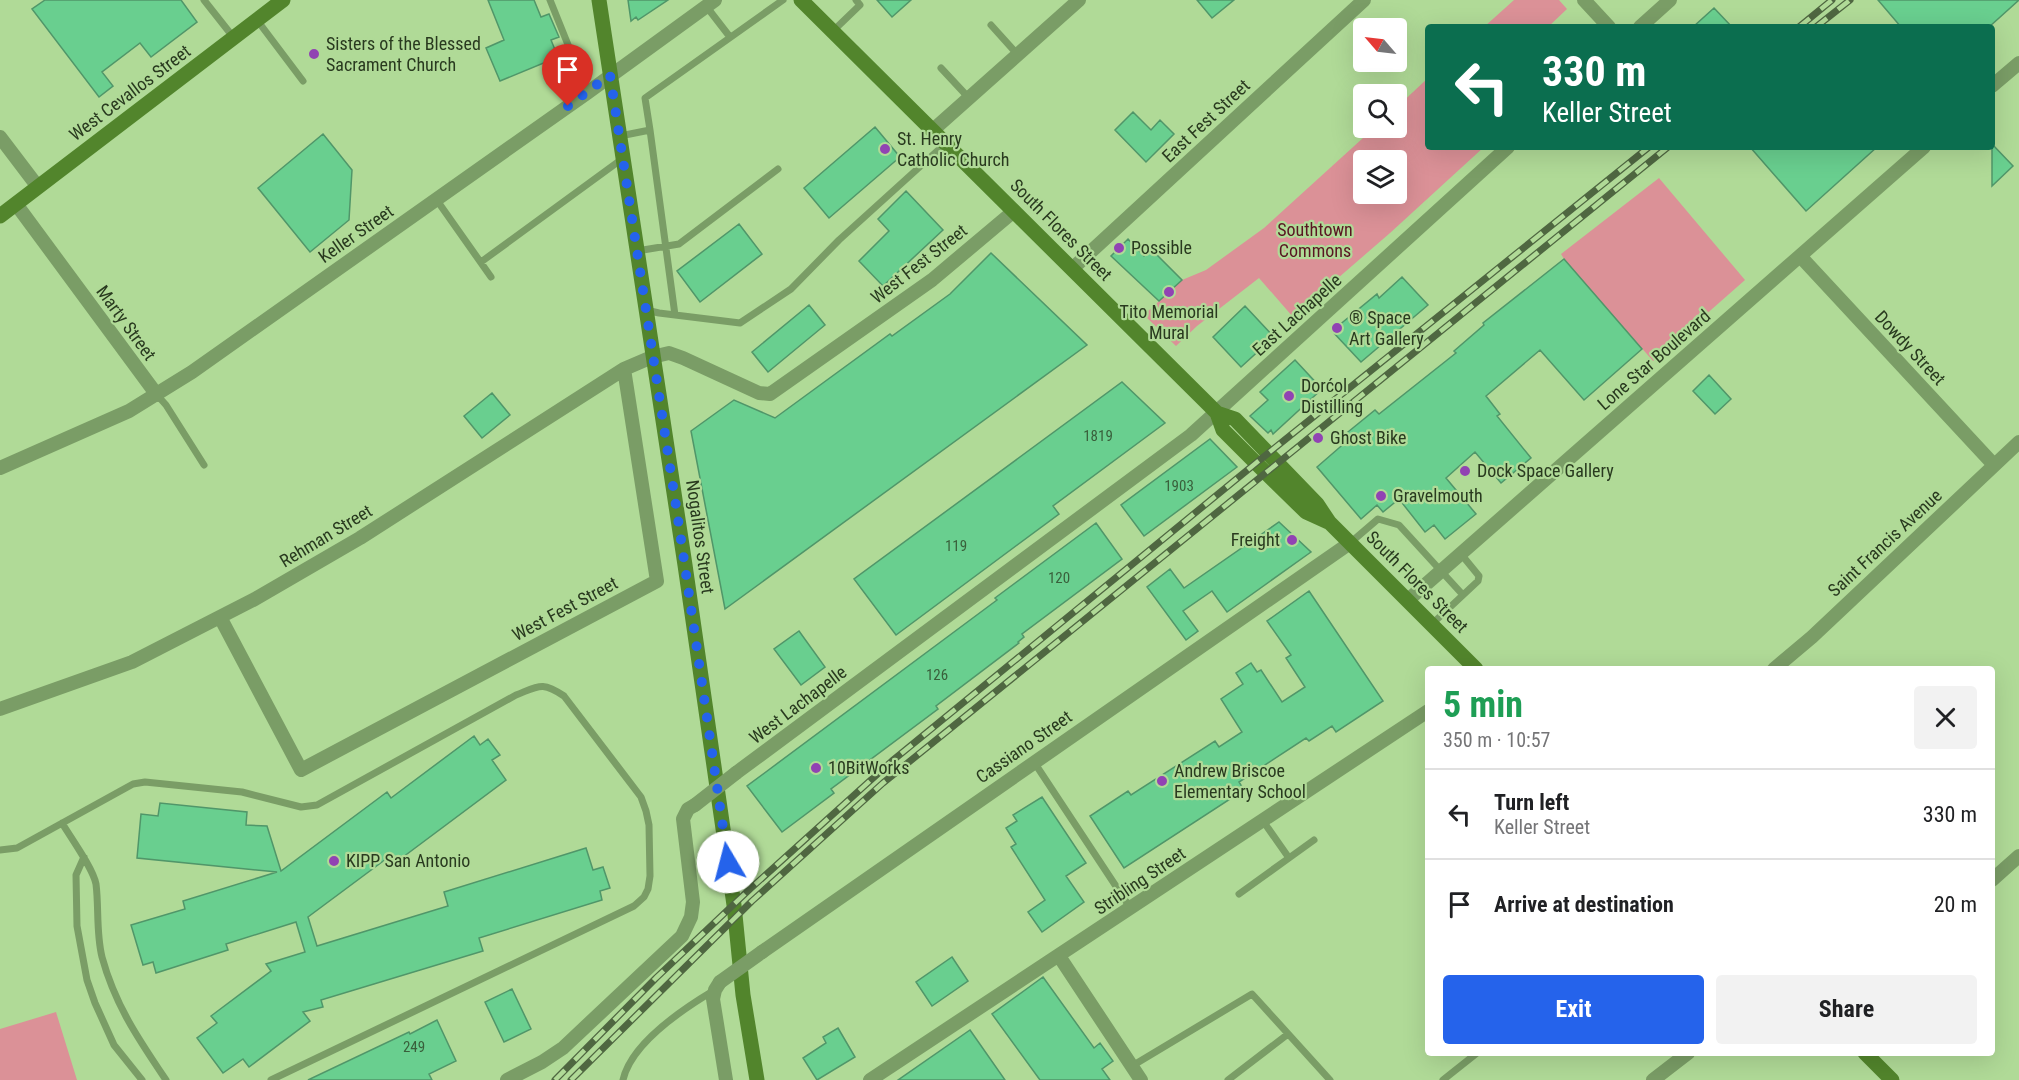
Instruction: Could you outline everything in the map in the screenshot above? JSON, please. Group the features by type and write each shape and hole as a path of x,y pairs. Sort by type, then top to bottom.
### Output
{"main road":[{"name":"West Cevallos Street","path":"0,216 283,0"},
{"name":"Nogalitos Street","path":"599,0 692,611 734,905 743,995 757,1080"},
{"name":"South Flores Street","path":"801,0 1216,413 1223,430 1256,463 1306,512 1329,522 1473,666"},
{"path":"1868,1056 1892,1080"}],"street":[{"path":"933,130 1079,0"},
{"name":"East Fest Street","path":"1072,268 1364,0"},
{"path":"1584,0 1606,24"},
{"path":"1643,24 1670,0"},
{"name":"Keller Street","path":"0,468 129,411 192,372 587,93 710,3"},
{"path":"1995,83 2019,63"},
{"path":"0,137 38,187"},
{"name":"East Lachapelle","path":"1216,413 1505,150"},
{"name":"Lone Star Boulevard","path":"1408,600 1921,150"},
{"name":"Marty Street","path":"16,204 157,394"},
{"name":"West Fest Street","path":"652,357 669,354 676,356 759,393 770,394 932,280 1014,211"},
{"name":"Dowdy Street","path":"1800,256 1994,465"},
{"name":"Rehman Street","path":"0,709 132,662 255,599 360,538 624,369 652,357"},
{"name":"West Fest Street","path":"220,617 301,770 657,581 624,369"},
{"name":"West Lachapelle","path":"507,1080 563,1048 682,936 691,917 693,902 683,819 688,809 1172,449 1216,413"},
{"name":"Saint Francis Avenue","path":"1778,666 1812,637 2019,442"},
{"name":"Cassiano Street","path":"717,986 762,952 1350,543"},
{"name":"Stribling Street","path":"870,1080 1425,713"},
{"path":"1995,877 2019,856"},
{"path":"1059,956 1141,1080"},
{"path":"717,986 713,999 726,1080"},
{"path":"1653,1080 1684,1056"}],"lane":[{"path":"204,0 234,38"},
{"path":"550,0 587,93"},
{"path":"675,315 645,98 783,0"},
{"path":"833,31 860,5 856,0"},
{"path":"710,3 730,38"},
{"path":"257,20 303,81"},
{"path":"991,25 1017,54"},
{"path":"940,68 968,97"},
{"path":"620,136 650,130"},
{"path":"646,310 740,323 791,289 839,240 946,143"},
{"path":"481,262 623,158"},
{"path":"637,251 680,244 778,169"},
{"path":"436,199 491,277"},
{"name":"Marty Street","path":"157,394 204,465"},
{"path":"1350,543 1378,519 1399,525 1463,595"},
{"path":"1432,624 1478,581 1479,576 1461,554"},
{"path":"0,850 17,848 133,783 146,782 242,792 301,807 317,805 516,695 538,686 551,687 564,696 641,797 649,825 650,876 644,897 633,906 271,1080"},
{"path":"1034,762 1131,909"},
{"path":"1263,821 1289,858"},
{"path":"62,823 96,881 97,927 102,956 114,994 132,1030 166,1080"},
{"path":"1239,894 1314,840"},
{"path":"84,857 76,875 77,926 87,980 114,1045 142,1080"},
{"path":"624,1080 629,1064 644,1045 717,986"},
{"path":"1132,1066 1252,994 1330,1080"},
{"path":"1228,1080 1288,1034"},
{"path":"1443,1080 1473,1056"}],"green space":[{"path":"1514,0 1559,0 1567,9 1551,24 1487,24"},
{"name":"Southtown Commons","path":"1425,81 1425,150 1481,150 1293,317 1259,278 1197,326 1176,346 1144,315 1182,280 1206,270 1264,228 1363,138 1407,138 1407,98"},
{"path":"1659,178 1745,280 1653,361 1561,254"},
{"path":"56,1012 77,1080 0,1080 0,1029"}],"building":[{"path":"45,0 181,0 197,22 151,57 140,43 102,72 113,86 99,97 32,9"},
{"path":"488,0 534,0 541,17 549,14 559,37 551,40 558,57 500,81 486,48 504,40"},
{"path":"628,0 668,0 638,20 636,17 631,21"},
{"path":"877,0 911,0 892,17"},
{"path":"1197,0 1234,0 1212,18"},
{"path":"1878,0 2019,0 1992,24 1898,24"},
{"path":"1714,8 1729,24 1696,24"},
{"path":"1133,112 1151,130 1160,120 1174,134 1146,162 1115,130"},
{"path":"875,127 900,157 829,218 804,188"},
{"path":"323,134 352,170 349,220 310,252 258,188"},
{"path":"1995,147 2013,166 1992,186 1992,150 1995,150"},
{"path":"1753,150 1874,150 1806,211"},
{"path":"906,191 943,230 883,286 859,261 889,231 878,219"},
{"path":"739,224 762,254 700,302 677,271"},
{"path":"1128,239 1144,256 1151,249 1182,280 1159,301 1111,256"},
{"path":"991,253 1087,345 725,609 691,431 734,400 775,418 890,334 892,336 950,294"},
{"path":"1564,259 1642,349 1584,400 1540,350 1486,396 1500,414 1497,416 1531,458 1501,483 1475,452 1446,478 1476,514 1445,539 1434,525 1425,532 1399,499 1383,512 1377,505 1361,519 1317,467 1347,441 1343,436 1375,410 1379,414 1456,353 1454,351 1484,325 1483,323"},
{"path":"1402,277 1428,305 1361,362 1332,331 1377,294 1379,298"},
{"path":"809,305 825,325 768,372 752,352"},
{"path":"1245,306 1274,337 1241,367 1213,337"},
{"name":"Dorćol Distilling","path":"1295,360 1322,389 1273,434 1271,430 1268,433 1250,416 1268,400 1260,392"},
{"path":"1709,375 1731,399 1715,414 1693,391"},
{"path":"1122,382 1165,423 1053,506 1059,514 896,635 854,579"},
{"path":"492,393 510,415 482,438 464,416"},
{"path":"1210,439 1237,467 1144,536 1121,505"},
{"path":"1279,522 1311,552 1227,612 1212,591 1183,611 1198,631 1186,640 1147,587 1170,569 1184,588"},
{"path":"1096,523 1122,559 1022,634 1024,637 1019,643 936,706 938,709 831,789 834,793 782,832 747,786 997,600 995,598"},
{"path":"1309,591 1383,701 1336,732 1332,726 1309,741 1306,738 1239,782 1244,790 1124,868 1090,816 1128,791 1131,795 1215,741 1219,747 1242,732 1221,699 1243,684 1236,673 1251,663 1257,672 1261,670 1282,702 1305,687 1286,658 1291,655 1267,621"},
{"path":"799,631 825,667 801,685 774,649"},
{"path":"474,736 480,745 488,739 500,755 492,760 506,780 391,866 386,859 308,917 317,946 448,906 444,892 586,848 593,870 603,867 610,888 600,891 602,900 479,938 483,951 321,1000 323,1007 303,1012 310,1021 249,1067 243,1059 223,1073 197,1038 217,1023 211,1016 271,971 266,964 305,952 296,922 226,944 228,950 156,973 153,962 143,965 131,925 185,909 183,901 277,872 137,858 141,814 158,816 160,803 247,812 246,825 267,826 281,871 387,792 391,798"},
{"path":"1042,797 1086,863 1066,876 1084,902 1042,932 1028,912 1045,900 1011,847 1016,844 1006,828 1017,821 1013,815"},
{"path":"952,957 968,981 932,1006 916,982"},
{"path":"1043,977 1094,1048 1100,1043 1113,1061 1102,1069 1110,1080 1040,1080 992,1014"},
{"path":"512,989 531,1029 504,1042 485,1002"},
{"path":"437,1020 456,1061 429,1074 432,1080 308,1080 409,1032 410,1034"},
{"path":"838,1028 855,1057 817,1080 803,1058 826,1043 823,1037"},
{"path":"970,1030 1005,1080 898,1080"}],"railway":[{"path":"1803,24 1832,0"},
{"path":"1820,24 1850,0"},
{"path":"555,1080 656,978 750,889 892,761 1256,463 1645,150"},
{"path":"571,1080 752,901 883,783 1664,150"}],"place":[{"name":"Sisters of the Blessed Sacrament Church","path":"314,54"},
{"name":"St. Henry Catholic Church","path":"885,149"},
{"name":"Possible","path":"1119,248"},
{"name":"Tito Memorial Mural","path":"1169,292"},
{"name":"® Space Art Gallery","path":"1337,328"},
{"name":"Dorćol Distilling","path":"1289,396"},
{"name":"Ghost Bike","path":"1318,438"},
{"name":"Dock Space Gallery","path":"1465,471"},
{"name":"Gravelmouth","path":"1381,496"},
{"name":"Freight","path":"1292,540"},
{"name":"10BitWorks","path":"816,768"},
{"name":"Andrew Briscoe Elementary School","path":"1162,781"},
{"name":"KIPP San Antonio","path":"334,861"}],"route":[{"path":"568,106 610,75 728,862"}]}
